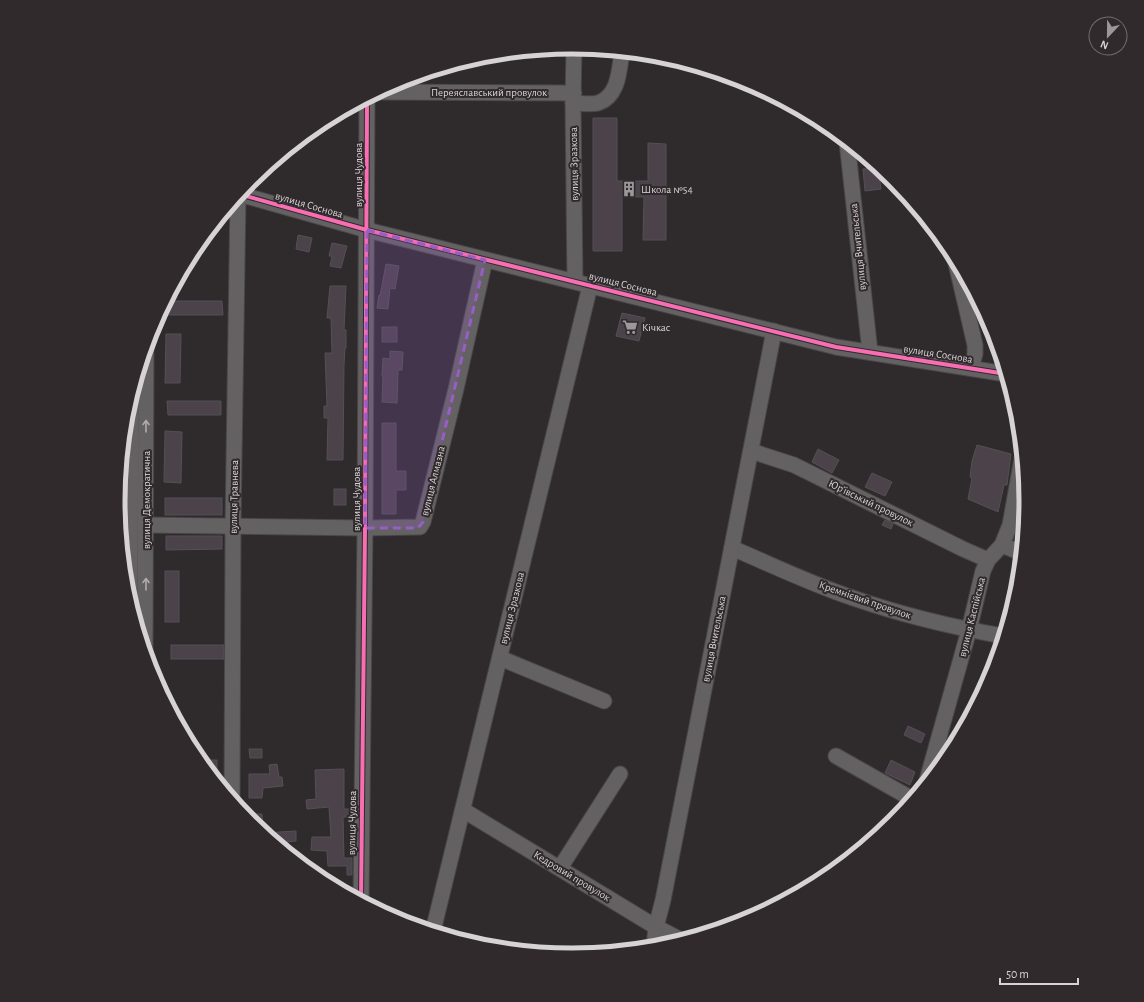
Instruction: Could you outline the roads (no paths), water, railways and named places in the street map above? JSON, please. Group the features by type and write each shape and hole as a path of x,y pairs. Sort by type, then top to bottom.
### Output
{"street":[{"name":"вулиця Зразкова","path":"574,54 575,281"},
{"name":"Переяславський провулок","path":"391,92 574,98 597,103 606,99 612,93 616,84 621,57"},
{"name":"вулиця Чудова","path":"360,895 365,528 367,104"},
{"name":"вулиця Вчительська","path":"848,149 870,352"},
{"name":"вулиця Соснова","path":"245,197 367,230 836,347 1000,373"},
{"name":"вулиця Травнева","path":"232,791 233,526 239,203"},
{"name":"вулиця Алмазна","path":"146,525 365,528 418,528 422,526 456,389 485,260"},
{"path":"960,279 975,345 975,354 971,368"},
{"name":"вулиця Зразкова","path":"433,926 463,810 590,286"},
{"name":"вулиця Вчительська","path":"655,940 656,927 663,900 774,332"},
{"name":"вулиця Демократична","path":"146,366 146,636"},
{"name":"вулиця Демократична","path":"130,566 131,432"},
{"name":"Юр’ївський провулок","path":"751,451 794,465 988,560"},
{"name":"вулиця Каспійська","path":"930,768 984,571 988,560 1002,545 1010,525 1018,479"},
{"path":"1002,545 1016,551"},
{"name":"Кремнієвий провулок","path":"732,548 852,598 925,621 998,635"},
{"path":"500,658 604,700"},
{"path":"836,756 908,796"},
{"path":"560,868 620,774"},
{"name":"Кедровий провулок","path":"463,810 673,936"}],"place":[{"name":"Школа №54","path":"629,189"},
{"name":"Кічкас","path":"630,327"}]}
